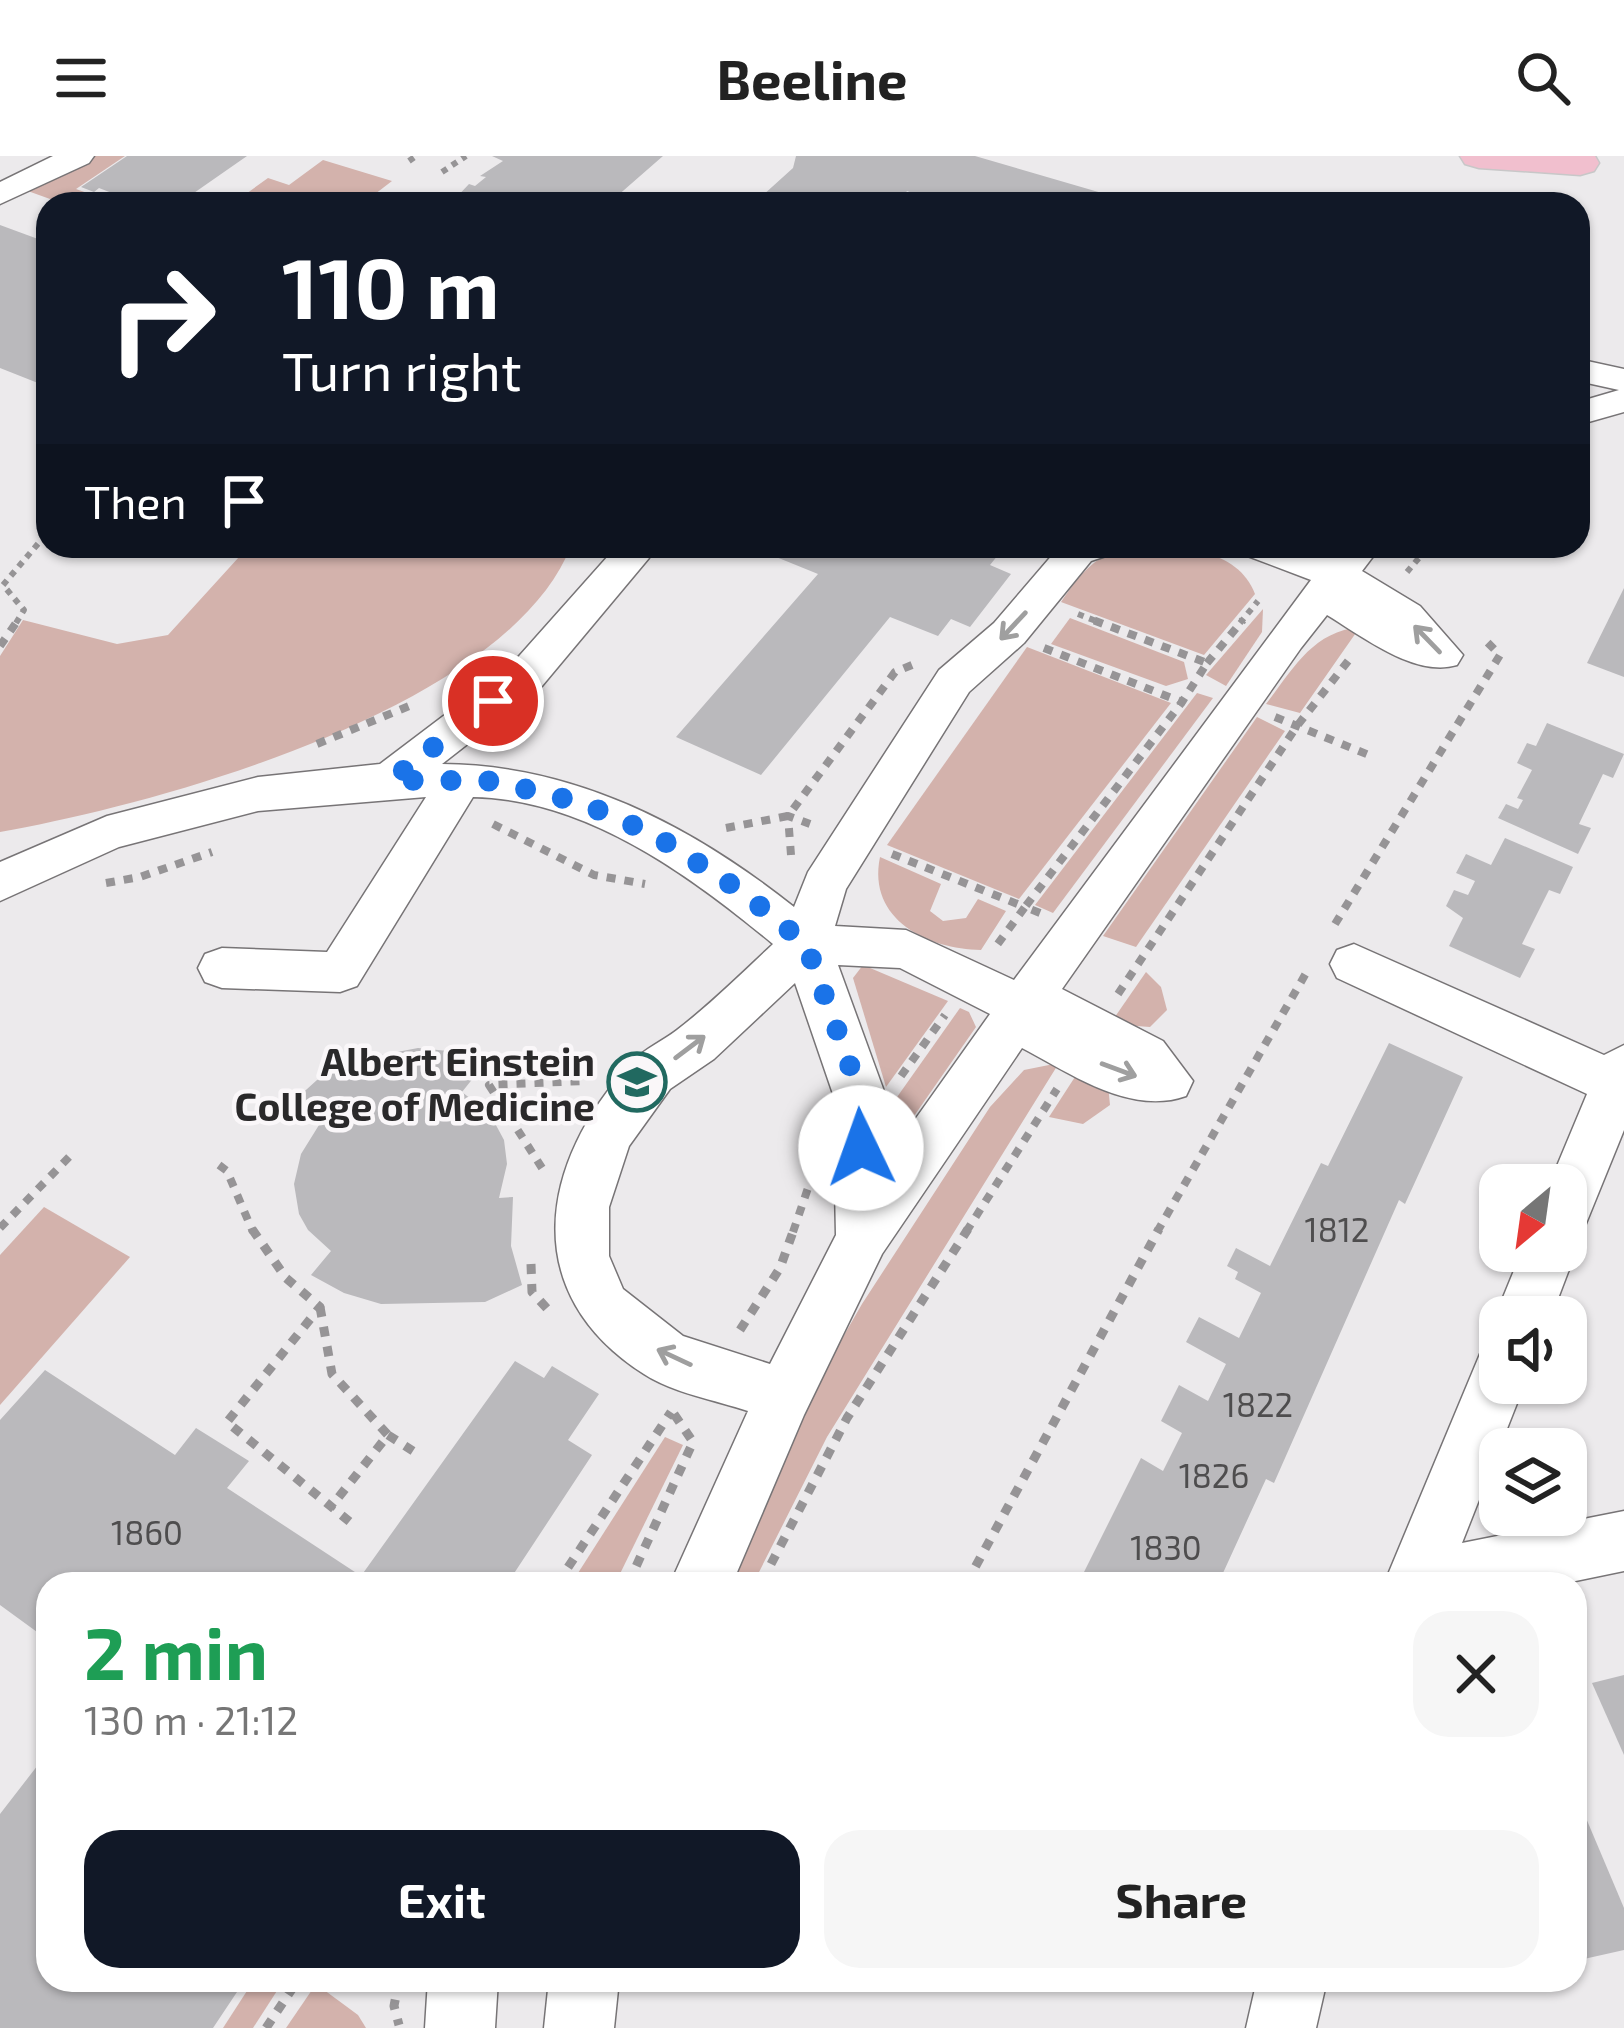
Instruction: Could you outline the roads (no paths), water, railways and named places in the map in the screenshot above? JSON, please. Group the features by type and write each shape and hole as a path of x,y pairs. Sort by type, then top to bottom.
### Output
{"main road":[{"path":"1479,156 1574,158 1624,174"}],"street":[{"path":"0,198 78,156"},
{"path":"0,198 32,212"},
{"path":"1590,373 1624,380"},
{"path":"1590,410 1624,400"},
{"path":"391,780 526,675 629,558"},
{"path":"784,1396 666,1358 603,1307 582,1256 582,1207 592,1168 609,1132 652,1074 696,1044 806,944 824,885 954,681 1009,633 1072,558"},
{"path":"706,1572 784,1396 863,1238 1022,1007 1340,571 1297,558"},
{"path":"0,883 107,833 258,794 391,780 473,800"},
{"path":"221,968 340,972 473,800 493,781 582,803 653,834 741,891 806,944 860,1094 863,1238"},
{"path":"806,944 906,949 1022,1007"},
{"path":"1336,947 1620,1075 1584,1164"},
{"path":"1420,1572 1488,1404"},
{"path":"1473,1572 1624,1541"},
{"path":"460,2028 462,1992"},
{"path":"579,2028 583,1992"},
{"path":"1281,2028 1289,1992"}],"place":[{"name":"Albert Einstein College of Medicine","path":"637,1082"}]}
